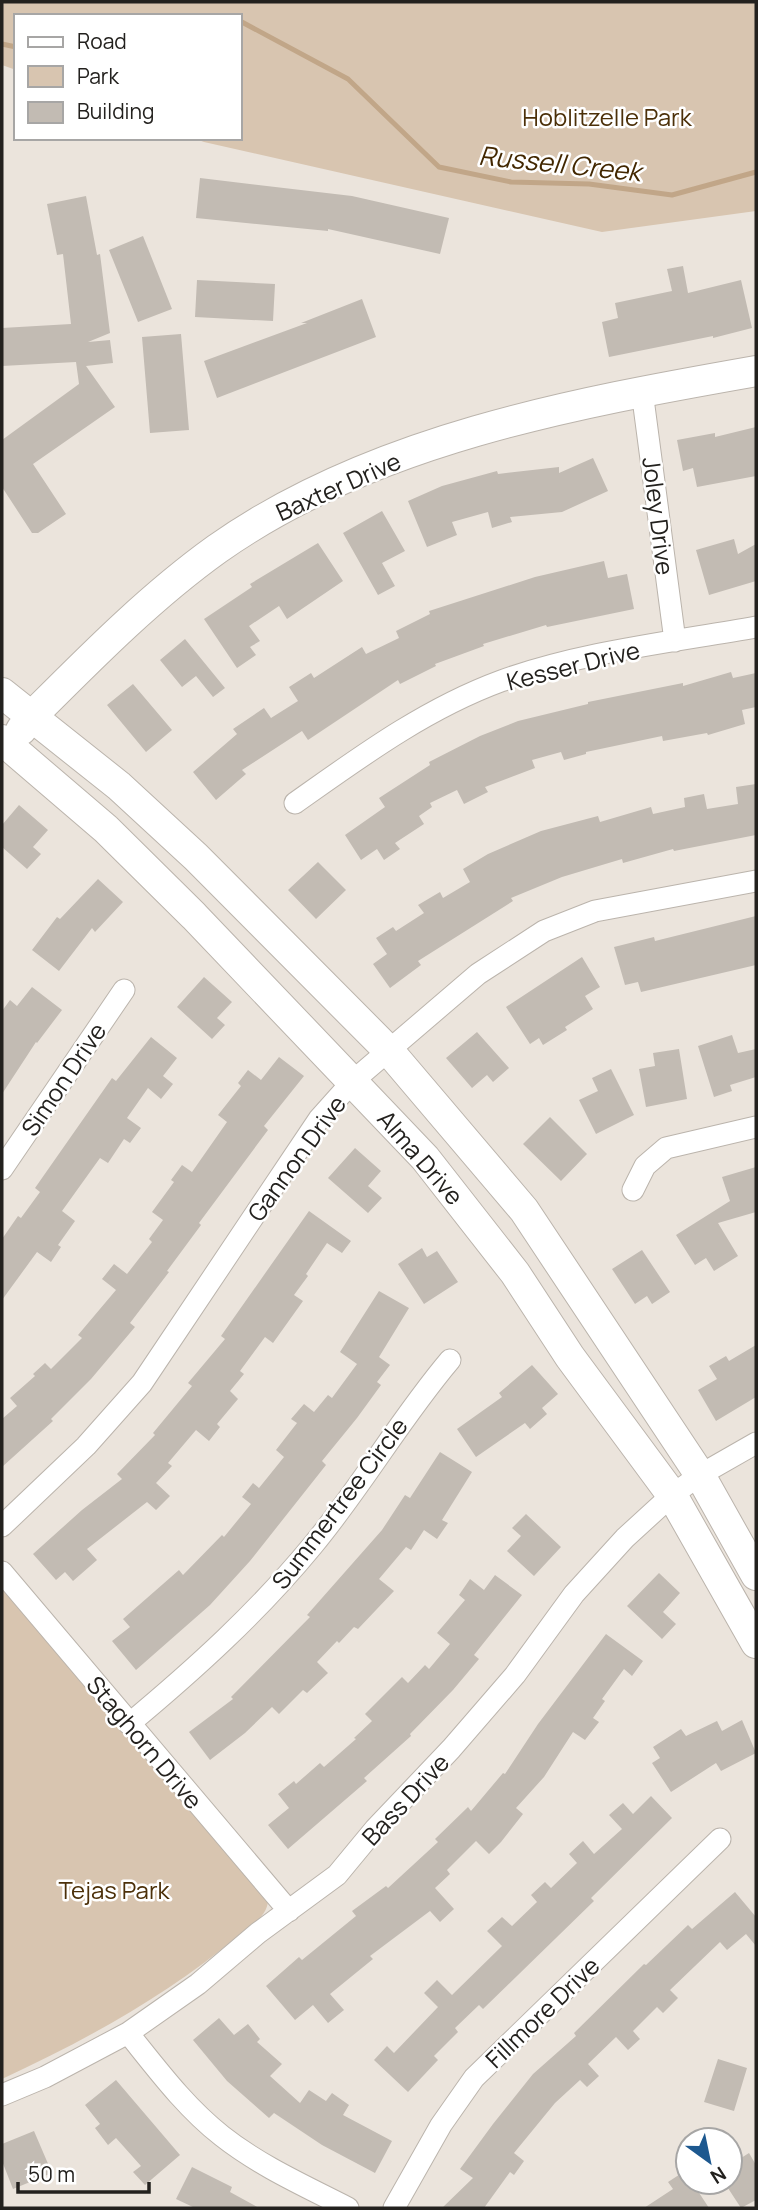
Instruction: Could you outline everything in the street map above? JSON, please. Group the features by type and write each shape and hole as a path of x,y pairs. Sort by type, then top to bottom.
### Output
{"main road":[{"name":"Baxter Drive","path":"4,747 32,716 138,614 217,549 292,504 375,466 459,436 642,391 756,370"},
{"name":"Alma Drive","path":"2,693 119,786 196,857 389,1051 524,1209 700,1475 756,1575"},
{"name":"Alma Drive","path":"4,747 106,829 194,916 425,1158 515,1273 570,1357 672,1496 756,1643"}],"street":[{"name":"Joley Drive","path":"642,391 675,641"},
{"name":"Kesser Drive","path":"295,803 387,737 499,682 558,664 756,627"},
{"name":"Gannon Drive","path":"2,1526 86,1446 142,1383 318,1119 353,1081 478,974 544,931 595,911 756,881"},
{"name":"Simon Drive","path":"2,1169 124,990"},
{"path":"633,1189 645,1166 666,1147 756,1127"},
{"name":"Summertree Circle","path":"129,1724 201,1664 269,1595 314,1544 450,1360"},
{"name":"Bass Drive","path":"2,2095 45,2077 128,2033 198,1984 258,1933 337,1875 375,1829 451,1749 515,1675 574,1594 625,1538 700,1475 756,1443"},
{"name":"Staghorn Drive","path":"2,1572 289,1911"},
{"name":"Fillmore Drive","path":"394,2208 441,2125 474,2078 720,1839"},
{"path":"128,2033 187,2105 222,2136 260,2162 348,2208"}],"green space":[{"name":"Hoblitzelle Park","path":"2,2 756,2 756,211 602,232 198,140 242,140 242,14 14,14 14,69 2,65"},
{"name":"Tejas Park","path":"2,1588 268,1900 265,1911 258,1920 155,1997 95,2032 2,2079"}],"building":[{"path":"200,178 352,196 449,218 440,254 328,229 196,218"},
{"path":"86,196 97,255 100,254 110,333 88,342 110,340 113,363 86,366 115,407 33,464 66,514 38,533 32,533 2,487 2,440 79,384 76,362 2,366 2,328 71,324 63,254 57,255 47,204"},
{"path":"143,236 172,309 138,322 109,250"},
{"path":"683,266 688,293 741,280 752,328 609,357 602,322 618,318 615,303 672,291 667,269"},
{"path":"197,280 275,284 273,321 195,317"},
{"path":"362,299 376,337 217,398 204,361 307,323 301,323"},
{"path":"181,334 189,430 150,433 142,337"},
{"path":"756,427 756,476 697,487 693,468 683,471 677,440 715,433 715,437"},
{"path":"593,458 608,491 562,512 510,517 512,522 492,528 488,512 452,522 457,535 427,547 408,501 442,486 497,471 498,474 559,467 559,473"},
{"path":"382,511 405,551 382,563 395,586 378,595 343,533"},
{"path":"734,539 738,554 756,544 756,581 709,595 696,550"},
{"path":"318,543 343,581 287,619 279,606 249,626 260,641 250,647 256,655 237,668 204,619 252,587 250,584"},
{"path":"604,561 608,578 627,574 634,609 547,627 546,625 483,644 484,646 435,664 436,666 400,684 398,680 308,740 302,731 242,770 246,774 216,800 193,772 237,734 233,729 264,708 271,718 298,701 289,687 311,673 314,678 362,647 366,654 399,638 396,631 430,614 429,611 535,577"},
{"path":"185,639 225,688 213,697 196,676 182,687 160,660"},
{"path":"731,672 733,678 756,673 756,707 742,710 745,724 708,735 707,733 663,741 662,736 586,752 564,760 561,752 532,760 535,768 485,787 488,792 464,804 457,790 430,803 432,807 419,816 424,824 395,843 400,849 384,860 377,849 361,860 345,835 385,807 379,798 430,765 429,762 480,736 518,721 588,702 683,683 683,686"},
{"path":"133,684 172,730 146,752 107,705"},
{"path":"756,784 756,835 674,851 673,849 623,863 622,859 562,877 511,898 513,901 418,961 421,965 390,988 373,964 387,954 376,938 393,927 396,931 424,913 418,905 440,892 443,898 470,882 463,869 488,854 541,831 598,816 600,822 651,807 653,814 685,807 684,798 704,794 707,809 738,804 736,787"},
{"path":"19,805 48,830 33,847 41,854 27,869 2,847 2,825"},
{"path":"318,862 346,890 316,919 288,890"},
{"path":"98,879 123,902 95,932 92,928 59,971 32,950 57,917 60,919"},
{"path":"756,916 756,965 641,992 638,982 625,985 614,947 654,937 655,941"},
{"path":"582,957 600,987 585,996 593,1009 543,1045 539,1038 530,1044 506,1007"},
{"path":"204,977 232,1002 217,1018 225,1025 212,1039 177,1007"},
{"path":"32,987 62,1010 36,1042 2,1094 2,1011 10,1000 17,1006"},
{"path":"477,1032 509,1068 493,1082 487,1075 472,1088 446,1058"},
{"path":"732,1035 738,1053 756,1049 756,1077 730,1085 732,1091 714,1097 698,1046"},
{"path":"151,1037 177,1058 163,1076 173,1084 161,1099 148,1088 127,1118 141,1128 130,1143 124,1139 108,1163 100,1158 62,1211 75,1221 58,1245 61,1247 51,1262 37,1252 2,1300 2,1239 40,1192 35,1188 112,1078 116,1081"},
{"path":"679,1049 687,1099 646,1107 639,1069 655,1066 653,1053"},
{"path":"279,1057 304,1076 264,1126 268,1130 130,1323 135,1327 91,1379 51,1419 53,1421 2,1467 2,1419 17,1406 10,1398 35,1376 33,1374 45,1363 51,1369 82,1338 78,1335 116,1290 102,1279 114,1264 127,1274 152,1242 149,1239 163,1220 152,1212 174,1182 171,1180 182,1165 192,1172 227,1122 218,1115 241,1086 238,1083 248,1070 261,1080"},
{"path":"611,1069 634,1115 596,1134 579,1100 598,1091 592,1078"},
{"path":"550,1117 587,1154 561,1181 523,1144"},
{"path":"355,1148 381,1171 368,1186 382,1198 368,1213 328,1178"},
{"path":"756,1167 756,1212 718,1223 738,1256 714,1271 706,1258 695,1265 676,1235 730,1201 722,1177"},
{"path":"309,1211 351,1241 342,1253 327,1243 294,1295 303,1301 273,1343 265,1337 240,1371 244,1374 230,1391 238,1399 217,1424 220,1427 209,1441 196,1430 168,1463 172,1466 156,1483 170,1496 156,1510 147,1502 87,1549 97,1560 73,1581 65,1572 56,1580 33,1554 122,1479 117,1474 155,1435 153,1433 192,1386 188,1383 225,1339 221,1336"},
{"path":"422,1248 427,1257 437,1251 458,1282 424,1304 398,1264"},
{"path":"642,1250 670,1292 652,1304 647,1296 635,1304 612,1269"},
{"path":"379,1291 409,1308 379,1357 390,1365 377,1382 381,1385 322,1461 326,1465 250,1561 210,1605 136,1670 112,1641 130,1627 123,1619 179,1570 183,1575 222,1535 224,1537 251,1504 242,1497 253,1483 259,1488 284,1457 276,1450 297,1423 291,1419 304,1404 314,1412 328,1395 332,1398 357,1364 340,1352"},
{"path":"756,1345 756,1397 716,1421 698,1390 717,1379 709,1366 726,1356 729,1361"},
{"path":"532,1365 558,1394 542,1408 547,1414 530,1429 525,1423 476,1457 457,1429 502,1397 499,1393"},
{"path":"440,1452 472,1472 442,1520 448,1523 437,1539 424,1530 411,1550 406,1547 379,1579 394,1591 358,1629 354,1627 317,1662 328,1673 307,1693 303,1690 279,1714 272,1707 245,1733 210,1760 189,1732 233,1699 231,1697 310,1617 307,1615 382,1530 405,1495 410,1498"},
{"path":"526,1514 561,1547 534,1576 507,1551 521,1536 512,1528"},
{"path":"659,1573 680,1593 663,1612 676,1624 662,1639 627,1606"},
{"path":"495,1575 522,1595 474,1655 479,1659 411,1736 364,1778 367,1781 288,1849 268,1825 289,1808 278,1794 294,1781 296,1784 320,1763 324,1767 356,1739 354,1738 372,1721 365,1714 402,1677 408,1683 425,1665 429,1669 450,1644 437,1633 465,1600 459,1595 470,1579 484,1590"},
{"path":"606,1634 643,1661 632,1676 624,1669 602,1699 605,1701 593,1718 599,1722 585,1740 573,1732 544,1777 516,1808 523,1814 501,1842 489,1854 476,1841 447,1870 450,1874 435,1888 454,1909 440,1922 430,1911 370,1956 373,1959 330,1994 344,2010 328,2023 313,2005 295,2020 266,1986 299,1957 302,1960 356,1916 352,1911 386,1886 388,1888 438,1842 435,1839 468,1807 471,1811 503,1773 505,1774 538,1724"},
{"path":"742,1720 756,1753 721,1771 716,1763 671,1792 652,1763 660,1758 653,1747 681,1729 686,1736 717,1721 722,1731"},
{"path":"651,1796 672,1818 591,1898 594,1901 483,2009 479,2005 455,2028 458,2032 434,2056 438,2060 408,2092 374,2060 387,2046 394,2053 438,2007 424,1993 437,1980 452,1995 502,1946 487,1931 502,1917 512,1926 537,1902 531,1895 545,1882 551,1888 577,1863 569,1854 583,1841 594,1854 622,1829 609,1815 623,1803 633,1814"},
{"path":"735,1892 756,1917 756,1946 746,1934 727,1950 720,1942 670,1990 678,1998 663,2013 657,2007 633,2031 640,2039 628,2050 616,2037 588,2064 599,2076 587,2087 580,2080 555,2103 514,2153 524,2161 514,2175 510,2172 484,2208 442,2208 473,2178 460,2169 533,2074 576,2036 574,2033 644,1964 688,1925 692,1929"},
{"path":"219,2018 234,2035 248,2024 260,2039 257,2042 282,2064 270,2076 300,2103 309,2090 326,2101 332,2093 349,2105 343,2115 392,2141 375,2173 322,2145 274,2113 269,2118 227,2081 193,2040"},
{"path":"718,2059 747,2068 734,2111 704,2102"},
{"path":"116,2080 180,2155 145,2185 133,2172 141,2166 116,2138 108,2145 95,2128 100,2124 85,2105"},
{"path":"34,2131 52,2173 13,2189 2,2161 2,2144"},
{"path":"749,2153 756,2165 756,2200 741,2208 733,2196 744,2196 744,2156"},
{"path":"192,2167 232,2187 230,2192 259,2208 195,2208 176,2199"},
{"path":"674,2178 674,2196 701,2196 709,2208 644,2208 673,2189 668,2182"}],"waterway":[{"name":"Russell Creek","path":"242,22 348,79 439,167 511,182 589,184 672,195 756,172"},
{"name":"Russell Creek","path":"2,44 14,47"}]}
